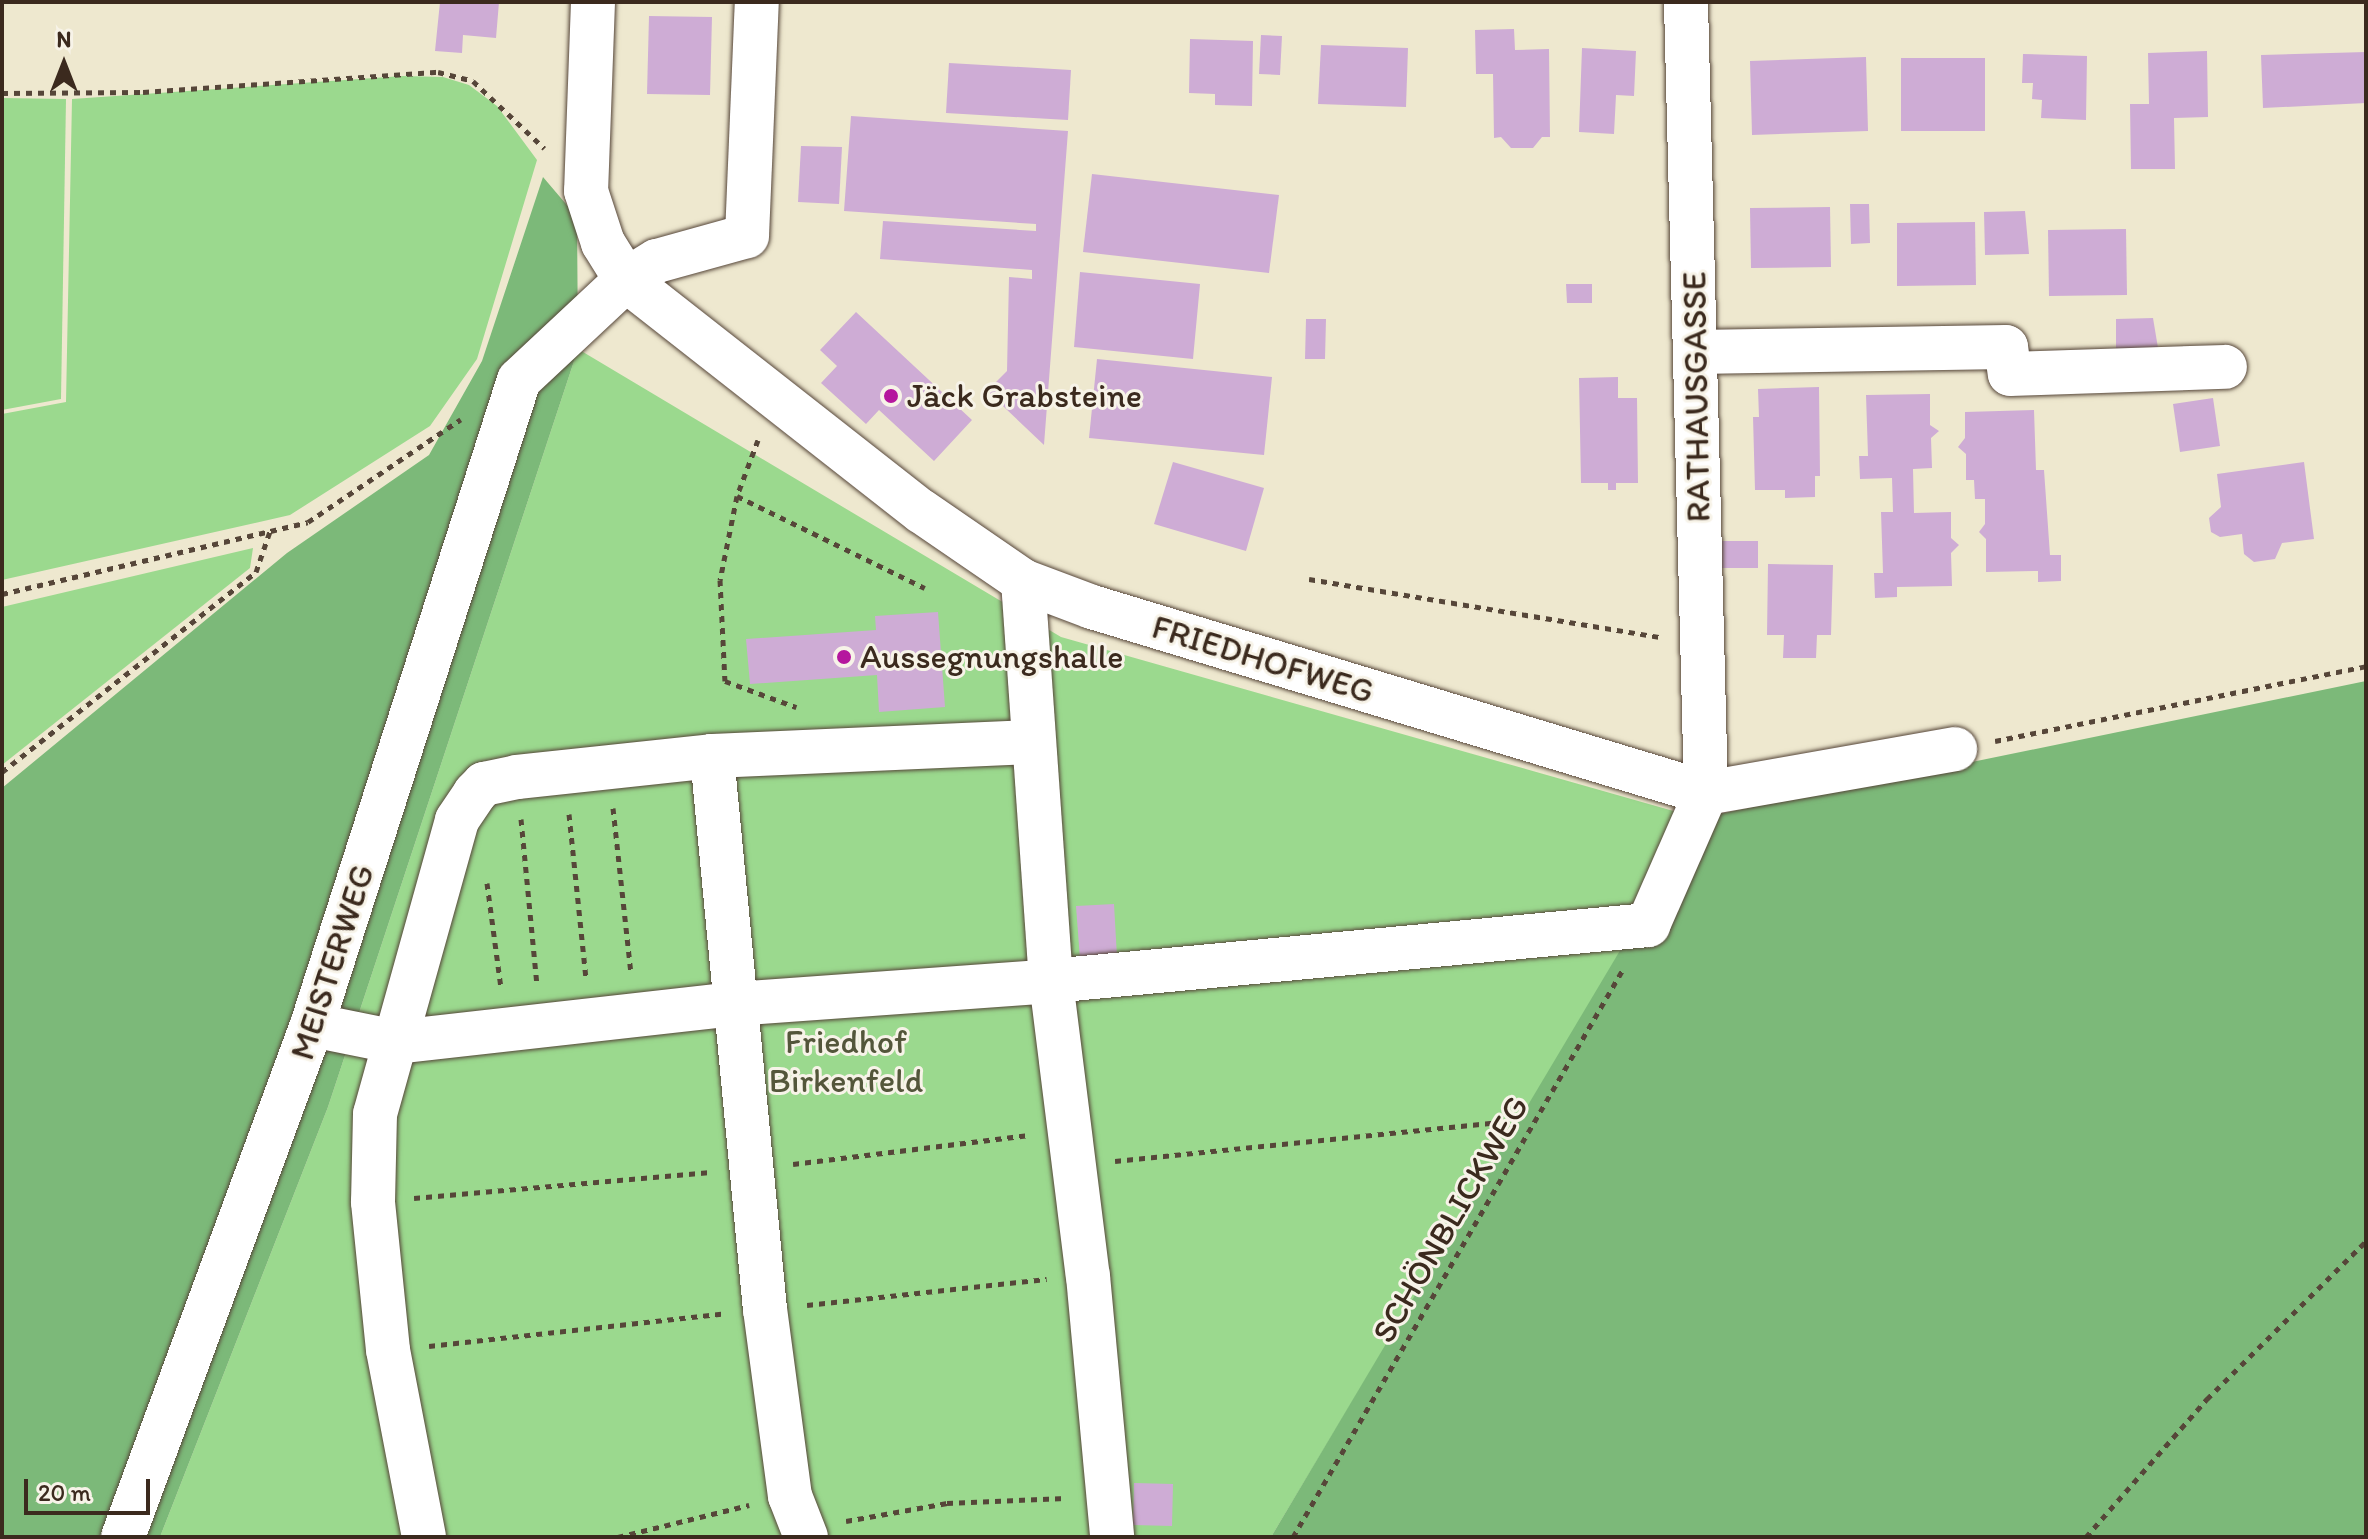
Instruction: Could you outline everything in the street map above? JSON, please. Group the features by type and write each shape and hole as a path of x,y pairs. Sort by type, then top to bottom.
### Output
{"street":[{"path":"593,2 586,191 603,243 626,280"},
{"path":"519,380 626,280 657,261 747,236 757,2"},
{"name":"RATHAUSGASSE","path":"1686,2 1706,793"},
{"name":"FRIEDHOFWEG","path":"626,280 921,511 1023,581 1092,607 1706,793"},
{"path":"1695,352 2006,347 2010,374 2225,367"},
{"name":"MEISTERWEG","path":"123,1537 312,1025 519,380"},
{"path":"1023,581 1051,981 1074,1165 1112,1537"},
{"path":"424,1537 388,1350 373,1202 375,1114 457,820 484,784 517,777 712,756 1032,742"},
{"path":"312,1025 396,1042 733,1004 1051,981 1648,925 1706,793 1955,749"},
{"path":"712,756 733,1004 799,1520"}],"path":[{"path":"2,93 143,92 438,72 473,81 501,103 586,191"},
{"path":"2,594 308,522 519,380"},
{"path":"762,430 737,496 720,580 725,681 807,711"},
{"path":"737,496 925,588"},
{"path":"2,772 256,572 270,531"},
{"path":"1309,579 1701,644"},
{"path":"1955,749 2366,666"},
{"path":"608,767 636,1014"},
{"path":"565,773 591,1020"},
{"path":"517,777 524,1027"},
{"path":"486,872 524,1027"},
{"name":"SCHÖNBLICKWEG","path":"1293,1537 1648,925"},
{"path":"1074,1165 1500,1122"},
{"path":"2086,1537 2207,1399 2366,1241"},
{"path":"618,1537 947,1503 1082,1497"}],"green space":[{"path":"403,76 443,77 469,85 497,106 537,160 477,359 430,426 290,515 2,580 2,414 66,402 72,99"},
{"path":"2,98 66,99 61,399 2,410"},
{"path":"543,177 577,217 578,349 328,1107 160,1537 2,1537 2,788 287,553 429,455 482,361"},
{"name":"Friedhof Birkenfeld","path":"578,349 1061,637 1691,816 1610,972 1271,1537 160,1537 328,1107"},
{"path":"253,548 250,568 2,765 2,607"},
{"path":"2366,681 2366,1537 1271,1537 1634,927 1709,816"}],"building":[{"path":"440,2 499,2 496,38 463,35 462,53 435,51"},
{"path":"649,16 712,17 710,95 647,94"},
{"path":"1514,29 1515,50 1549,49 1550,137 1542,137 1533,148 1511,148 1501,137 1494,138 1493,74 1476,74 1475,30"},
{"path":"1261,35 1282,36 1280,75 1259,74"},
{"path":"1190,39 1253,41 1252,106 1215,105 1215,94 1189,93"},
{"path":"1321,45 1408,48 1406,107 1318,104"},
{"path":"1582,48 1636,51 1634,96 1616,95 1614,134 1579,132"},
{"path":"2207,51 2208,117 2174,118 2175,169 2131,169 2130,104 2149,104 2148,53"},
{"path":"2366,52 2366,103 2263,108 2261,55"},
{"path":"2023,54 2087,56 2086,120 2041,118 2042,100 2032,99 2033,83 2022,83"},
{"path":"1866,57 1868,131 1752,135 1750,61"},
{"path":"1901,58 1985,58 1985,131 1901,131"},
{"path":"949,63 1071,70 1068,120 946,113"},
{"path":"851,116 1068,131 1044,445 987,391 1007,371 1009,277 1032,279 1032,270 880,259 883,221 1036,231 1036,224 844,211"},
{"path":"801,146 842,147 839,204 798,202"},
{"path":"1092,174 1279,195 1269,273 1083,252"},
{"path":"1850,204 1869,204 1870,243 1851,244"},
{"path":"1830,207 1831,267 1751,268 1750,208"},
{"path":"2025,211 2029,254 1985,255 1984,212"},
{"path":"1975,222 1976,285 1897,286 1897,223"},
{"path":"2126,229 2127,295 2049,296 2048,230"},
{"path":"1080,272 1200,284 1193,359 1074,347"},
{"path":"1566,284 1592,284 1592,303 1567,303"},
{"name":"Jäck Grabsteine","path":"856,312 972,420 934,461 879,410 866,424 821,383 837,366 820,350"},
{"path":"2153,318 2159,354 2116,354 2116,319"},
{"path":"1306,319 1326,319 1325,359 1305,359"},
{"path":"1097,359 1272,377 1264,455 1089,438"},
{"path":"1618,377 1618,398 1637,398 1638,483 1616,483 1616,490 1608,490 1608,483 1581,483 1579,378"},
{"path":"1819,387 1820,476 1815,476 1815,497 1785,498 1785,490 1755,490 1753,417 1759,417 1758,389"},
{"path":"1930,394 1930,425 1939,431 1931,438 1932,468 1913,469 1914,513 1951,512 1951,538 1959,545 1951,553 1952,586 1897,587 1897,597 1875,598 1874,573 1883,573 1881,512 1893,512 1892,478 1860,479 1859,456 1868,456 1866,395"},
{"path":"2213,398 2220,446 2180,452 2173,404"},
{"path":"2034,410 2036,470 2044,470 2050,555 2061,555 2061,581 2038,582 2038,571 1986,572 1986,539 1979,532 1985,524 1985,499 1975,499 1974,480 1966,480 1966,454 1958,447 1965,438 1965,412"},
{"path":"1173,462 1264,488 1246,551 1154,524"},
{"path":"2304,462 2314,539 2282,543 2275,559 2254,562 2244,554 2242,534 2220,537 2211,532 2209,518 2221,507 2217,474"},
{"path":"1720,541 1758,541 1758,568 1721,568"},
{"path":"1768,564 1833,565 1831,635 1817,635 1816,658 1783,658 1784,635 1767,635"},
{"name":"Aussegnungshalle","path":"938,612 945,707 879,712 877,675 750,684 746,639 876,630 875,616"},
{"path":"1114,904 1117,957 1080,959 1076,906"},
{"path":"1134,1483 1173,1484 1172,1526 1133,1525"}],"place":[{"name":"Jäck Grabsteine","path":"891,396"},
{"name":"Aussegnungshalle","path":"844,657"}]}
